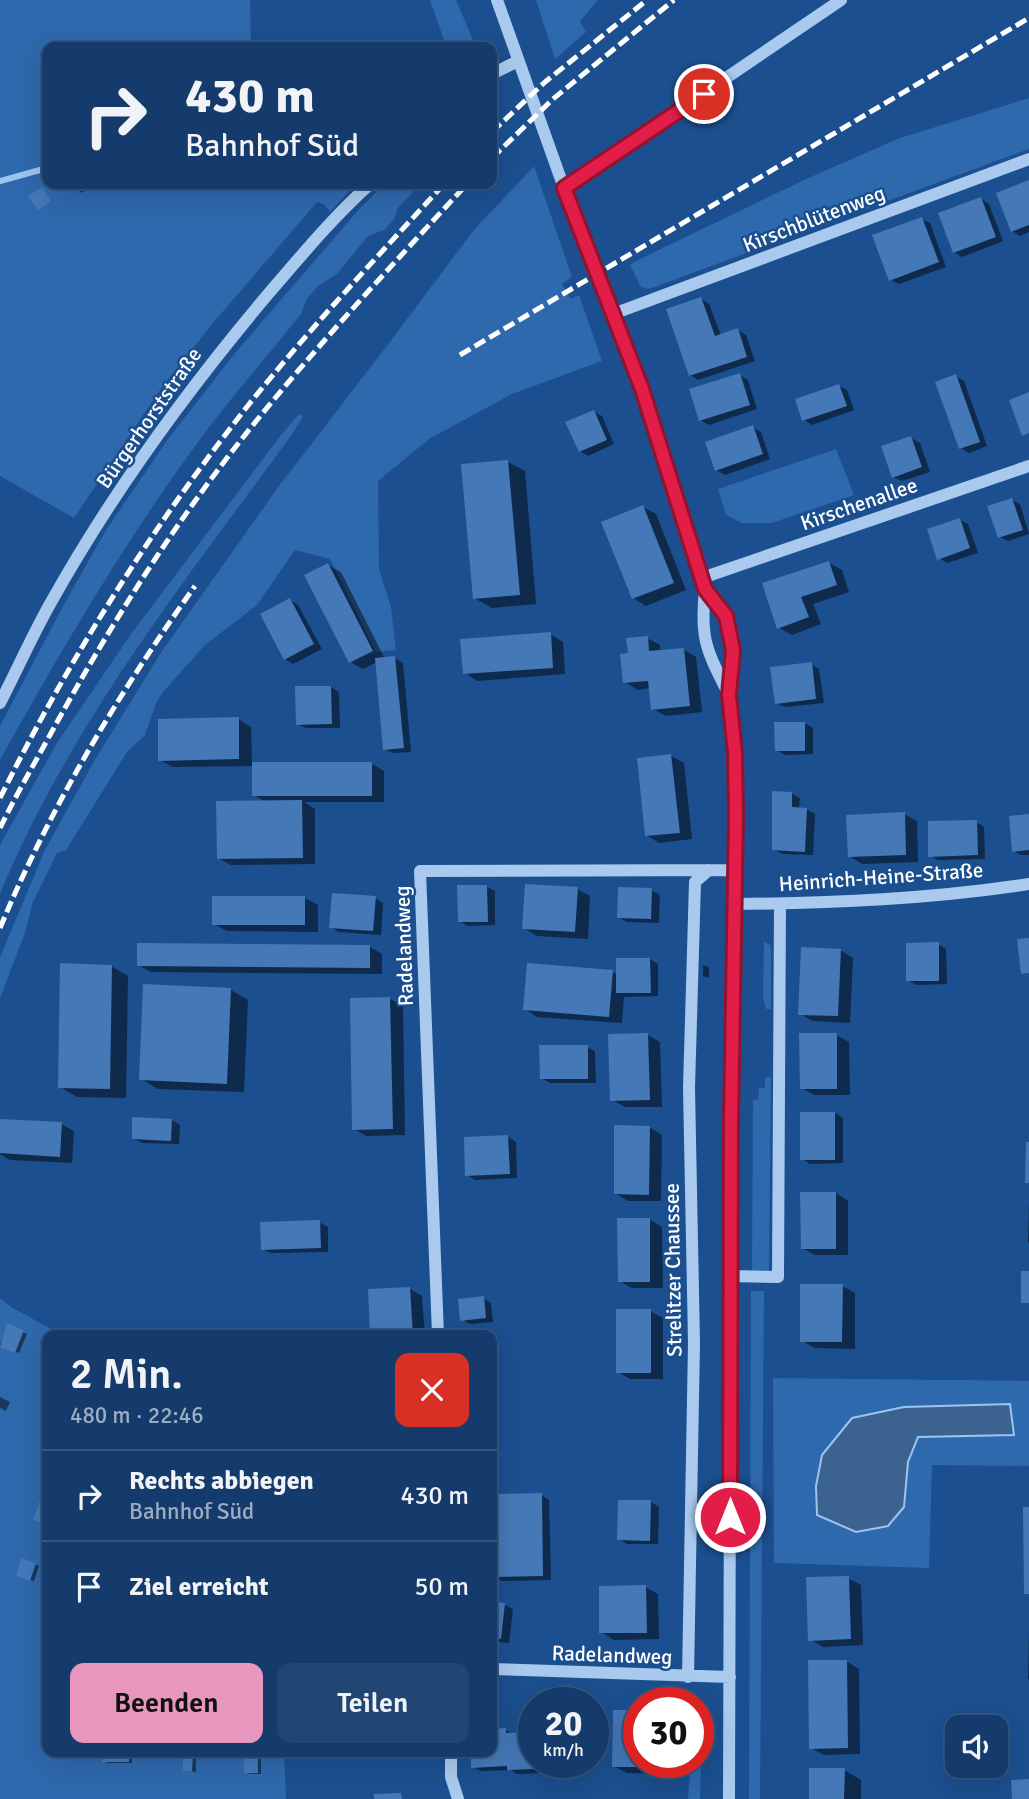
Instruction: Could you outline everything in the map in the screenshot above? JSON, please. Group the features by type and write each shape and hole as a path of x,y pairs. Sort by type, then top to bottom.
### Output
{"street":[{"path":"497,0 564,188 642,389 703,584 726,616 733,650 729,695 735,753 736,870 731,1120 729,1799"},
{"path":"564,188 841,0"},
{"path":"497,72 518,61"},
{"name":"Kirschblütenweg","path":"613,314 1029,159"},
{"name":"Bürgerhorststraße","path":"0,703 50,605 97,525 160,430 243,324 310,246 365,189"},
{"name":"Kirschenallee","path":"703,584 1029,466"},
{"path":"703,584 702,621 706,645 729,695"},
{"name":"Strelitzer Chaussee","path":"688,1677 694,1343 689,1088 695,881 709,870"},
{"name":"Radelandweg","path":"438,1330 420,871 736,870"},
{"name":"Heinrich-Heine-Straße","path":"735,904 841,902 959,894 1029,884"},
{"path":"732,1276 778,1277 780,904"},
{"name":"Radelandweg","path":"497,1669 730,1677"},
{"path":"451,1757 452,1777 458,1799"}],"shaded area":[{"path":"0,0 250,0 251,42 42,42 42,189 351,189 330,212 325,205 317,202 213,323 162,387 74,518 0,476"},
{"path":"430,0 456,0 474,42 445,42"},
{"path":"536,0 598,0 580,21 586,32 555,59"},
{"path":"1029,98 1029,149 649,289 641,287 630,265 806,179 900,138"},
{"path":"534,166 572,277 562,284 571,299 579,295 602,361 512,394 429,439 378,481 379,569 391,607 396,650 376,652 330,559 295,550 257,605 205,645 163,692 156,703 145,735 127,752 66,850 57,853 33,902 25,933 0,998 0,957 45,850 93,763 162,651 279,486 473,231"},
{"path":"380,189 416,189 397,209 395,218 384,230 368,236 337,274 318,286 307,299 301,314 178,469 98,592 0,760 0,726 106,530 168,439 236,352 361,207"},
{"path":"299,414 303,417 288,440 168,603 94,715 59,772 0,894 0,845 57,743 131,634"},
{"path":"836,449 854,495 772,523 742,523 726,515 718,489"},
{"path":"764,942 770,945 771,949 771,1009 766,1009 763,998"},
{"path":"765,1077 771,1077 769,1272 752,1272 753,1100 758,1100 759,1088 765,1088"},
{"path":"751,1291 764,1291 760,1799 749,1799"},
{"path":"0,1298 53,1330 42,1330 42,1757 284,1757 286,1799 0,1799"},
{"path":"773,1378 1029,1381 1029,1466 932,1465 929,1568 774,1563","holes":["904,1407 956,1434 918,1437 908,1462"]},
{"path":"1010,1404 1014,1435 918,1437 908,1462 904,1507 888,1526 856,1532 817,1515 816,1486 822,1455 852,1418 904,1407"},
{"path":"690,1778 701,1778 700,1799 688,1799"}],"building":[{"path":"1029,180 1029,225 1011,232 996,193"},
{"path":"42,187 51,201 38,210 28,196"},
{"path":"981,197 996,237 953,253 938,213"},
{"path":"922,217 939,262 889,281 872,235"},
{"path":"701,297 715,336 738,328 747,357 689,376 666,309"},
{"path":"740,373 750,405 699,421 689,389"},
{"path":"956,374 980,442 959,449 935,382"},
{"path":"839,384 847,406 802,421 795,399"},
{"path":"1029,392 1029,433 1022,436 1009,400"},
{"path":"594,410 607,440 579,452 565,422"},
{"path":"753,425 763,454 715,471 705,442"},
{"path":"911,436 922,467 892,478 881,446"},
{"path":"508,460 520,595 473,599 461,464"},
{"path":"1012,498 1023,530 998,538 987,506"},
{"path":"643,505 674,583 632,599 601,522"},
{"path":"960,518 970,548 937,560 927,529"},
{"path":"829,561 837,585 801,597 809,617 777,629 762,583"},
{"path":"328,563 373,651 349,663 304,575"},
{"path":"290,598 314,644 284,660 260,614"},
{"path":"551,632 553,668 463,674 460,639"},
{"path":"648,636 649,651 684,648 690,706 651,710 648,681 623,683 620,654 628,653 626,638"},
{"path":"395,656 404,748 383,750 375,658"},
{"path":"812,662 816,699 775,704 770,667"},
{"path":"295,686 331,686 332,724 296,725"},
{"path":"239,717 239,759 158,761 158,719"},
{"path":"774,722 805,722 805,751 775,751"},
{"path":"671,754 680,833 645,836 637,758"},
{"path":"252,762 372,762 372,796 252,796"},
{"path":"772,791 792,792 792,807 807,808 805,852 772,850"},
{"path":"302,800 303,858 217,859 216,801"},
{"path":"905,812 906,855 848,857 846,815"},
{"path":"1029,814 1029,850 1012,852 1009,816"},
{"path":"977,820 978,855 928,857 928,821"},
{"path":"525,884 578,887 575,932 522,929"},
{"path":"457,885 487,885 488,922 458,922"},
{"path":"618,887 652,888 651,919 617,918"},
{"path":"332,893 376,896 373,931 329,928"},
{"path":"212,896 305,896 305,925 212,925"},
{"path":"1029,938 1029,973 1021,974 1017,939"},
{"path":"939,942 939,981 906,981 906,943"},
{"path":"137,943 370,945 370,968 137,966"},
{"path":"801,947 841,949 838,1016 798,1015"},
{"path":"616,958 650,958 651,993 616,993"},
{"path":"60,963 112,965 110,1089 58,1088"},
{"path":"527,963 613,970 609,1017 523,1010"},
{"path":"143,984 231,988 227,1084 139,1080"},
{"path":"390,997 393,1129 352,1130 350,998"},
{"path":"648,1033 650,1100 610,1101 608,1034"},
{"path":"799,1033 837,1033 837,1089 800,1089"},
{"path":"539,1045 588,1045 588,1079 540,1079"},
{"path":"800,1112 835,1112 835,1160 800,1160"},
{"path":"132,1117 172,1119 171,1141 132,1139"},
{"path":"0,1119 62,1122 60,1157 0,1153"},
{"path":"614,1125 650,1126 649,1195 614,1194"},
{"path":"508,1135 510,1174 465,1176 464,1137"},
{"path":"1026,1142 1029,1142 1029,1183 1025,1183"},
{"path":"800,1192 836,1192 836,1249 801,1249"},
{"path":"617,1218 650,1218 650,1282 618,1282"},
{"path":"320,1220 321,1248 261,1250 260,1222"},
{"path":"1021,1271 1029,1271 1029,1303 1021,1303"},
{"path":"800,1284 843,1284 842,1342 800,1342"},
{"path":"410,1287 413,1330 370,1330 368,1289"},
{"path":"484,1296 486,1318 460,1321 458,1299"},
{"path":"616,1309 651,1309 651,1373 616,1373"},
{"path":"7,1323 24,1330 15,1353 0,1347"},
{"path":"542,1493 543,1576 497,1577 497,1494"},
{"path":"40,1500 42,1501 42,1523 33,1520"},
{"path":"618,1500 651,1500 650,1541 617,1540"},
{"path":"1023,1507 1029,1507 1029,1594 1024,1594"},
{"path":"21,1558 36,1563 30,1581 16,1576"},
{"path":"849,1576 851,1639 808,1641 806,1577"},
{"path":"646,1585 647,1633 599,1633 599,1586"},
{"path":"497,1602 505,1603 501,1639 497,1639"},
{"path":"808,1660 847,1660 848,1748 809,1749"},
{"path":"613,1710 623,1710 623,1767 612,1767"},
{"path":"506,1728 506,1733 518,1733 518,1770 507,1770 507,1766 471,1768 471,1757 497,1757 497,1729"},
{"path":"102,1757 129,1757 129,1762 102,1762"},
{"path":"183,1757 193,1757 192,1771 183,1771"},
{"path":"244,1757 258,1757 258,1773 244,1773"},
{"path":"809,1768 845,1768 844,1799 809,1799"},
{"path":"1029,1779 1029,1799 1012,1799 1011,1780"},
{"path":"401,1793 402,1799 374,1799 374,1794"}],"waterway":[{"path":"0,181 42,169"}],"railway":[{"path":"497,127 545,82 647,0"},
{"path":"497,153 553,99 674,0"},
{"path":"460,355 1029,18"},
{"path":"0,798 55,695 114,594 214,449 273,375 439,189"},
{"path":"0,828 96,654 144,576 224,461 304,363 462,189"},
{"path":"0,928 41,838 88,752 139,668 195,586"}],"route":[{"path":"704,94 564,188 642,389 705,589 726,616 733,650 729,695 735,753 736,817 731,1120 730,1517"}]}
